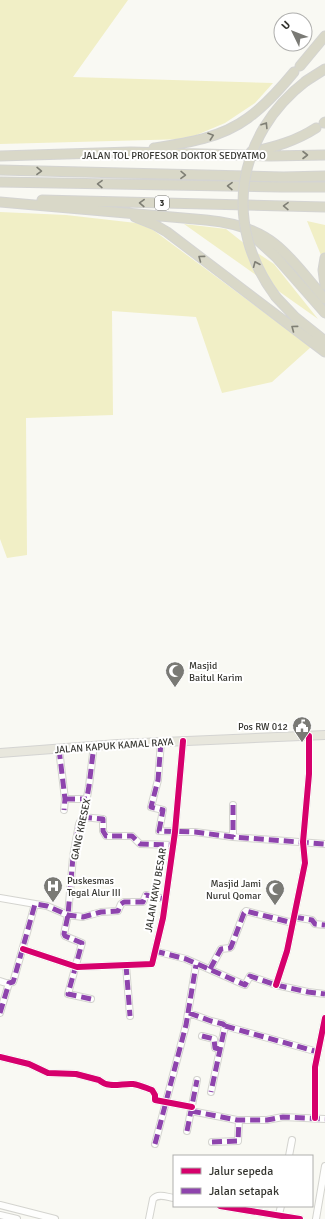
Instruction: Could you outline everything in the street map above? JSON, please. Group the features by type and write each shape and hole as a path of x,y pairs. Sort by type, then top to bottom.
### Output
{"highway":[{"path":"131,152 197,141 232,128 267,102 325,36"},
{"path":"325,69 306,81 288,96 277,108 265,126 253,149 246,177 244,209 248,239 258,269 276,297 295,317 325,341"},
{"path":"238,154 287,143 322,125"},
{"name":"JALAN TOL PROFESOR DOKTOR SEDYATMO","path":"0,156 131,152 325,155"},
{"name":"JALAN TOL PROFESOR DOKTOR SEDYATMO","path":"0,170 283,177 325,176"},
{"name":"3","path":"0,182 325,187"},
{"path":"0,201 218,221 243,228 259,234 277,245 325,299"},
{"name":"3","path":"0,201 325,207"},
{"path":"122,213 148,222 167,232 325,352"},
{"path":"243,228 268,249 325,313"},
{"path":"325,258 323,270 325,284"}],"main road":[{"name":"JALAN KAPUK KAMAL RAYA","path":"0,753 118,744 325,735"}],"street":[{"path":"276,985 287,951 304,863 303,842 309,774 309,736"},
{"name":"JALAN KAYU BESAR","path":"155,951 163,918 175,832 183,741"},
{"path":"161,742 158,780 151,807 163,810 158,831 195,832 233,837 325,844"},
{"name":"GANG KRESEX","path":"91,999 68,994 82,944 64,935 68,915 73,857 87,798 94,753 93,746"},
{"path":"59,749 65,799 64,810"},
{"path":"65,799 87,798"},
{"path":"233,805 233,837"},
{"path":"82,817 103,819 103,831 106,836 132,836 140,844 173,845"},
{"path":"0,898 47,906 68,915 83,917 101,912 118,912 121,904 124,902 143,902 146,895 165,899"},
{"path":"0,1013 9,984 13,982 14,979 35,904"},
{"path":"210,969 221,949 231,947 244,913 246,912 293,920 312,920 315,924 325,925"},
{"path":"23,949 76,967 152,964 155,951 186,959 196,965 210,969 245,985 250,976 276,985 325,994"},
{"path":"126,965 130,1016"},
{"path":"155,1144 189,1013 196,965"},
{"path":"189,1013 225,1026 318,1052"},
{"path":"315,1118 316,1067 325,1018"},
{"path":"211,1092 225,1026"},
{"path":"202,1036 214,1039 215,1048 220,1049"},
{"path":"0,1057 29,1064 48,1073 76,1074 99,1080 110,1085 132,1084 152,1090 155,1095 155,1100 239,1120 267,1120 283,1117 325,1119"},
{"path":"187,1131 197,1080"},
{"path":"212,1142 238,1141 239,1120"},
{"path":"289,1155 292,1140"},
{"path":"316,1219 325,1166"},
{"path":"149,1219 153,1199 156,1196 173,1198"},
{"path":"0,1205 55,1219"},
{"path":"230,1207 279,1217 300,1219"},
{"path":"279,1217 281,1207"},
{"path":"0,1215 16,1219"}],"shaded area":[{"path":"0,0 128,0 73,77 273,83 255,103 225,123 187,139 0,144"},
{"path":"0,212 66,215 145,224 311,347 272,382 222,393 196,317 112,311 113,415 26,418 27,555 7,558 0,539"},
{"path":"307,221 325,225 325,265"},
{"path":"184,224 226,229 250,248 274,264 318,319"}],"marked path":[{"path":"161,742 158,780 151,807 163,810 159,831 195,832 233,837 325,844"},
{"path":"91,999 68,994 82,943 65,936 64,934 68,915 73,857 79,824 84,814 89,786 93,746"},
{"path":"59,749 65,799 64,810"},
{"path":"65,799 87,799"},
{"path":"233,805 233,837"},
{"path":"82,817 103,819 103,831 106,836 132,836 140,844 173,845"},
{"path":"0,1013 9,983 13,982 14,979 35,904 47,906 68,915 83,917 101,912 118,911 121,904 124,902 143,902 146,895 165,899"},
{"path":"210,969 221,949 231,947 246,911 293,923"},
{"path":"294,917 312,920 315,924 325,925"},
{"path":"155,951 186,959 245,985 250,976 276,985 325,994"},
{"path":"126,965 130,1016"},
{"path":"155,1144 186,1025 196,965"},
{"path":"189,1013 223,1024 225,1026 211,1092"},
{"path":"225,1026 318,1052"},
{"path":"202,1036 214,1039 215,1048 220,1049"},
{"path":"187,1131 197,1080"},
{"path":"191,1111 237,1120 267,1120 283,1117 325,1119"},
{"path":"212,1142 238,1141 239,1120"}],"cycle path":[{"path":"276,985 287,951 305,863 303,842 309,774 309,736"},
{"path":"23,949 77,967 152,964 163,918 175,832 183,741"},
{"path":"315,1118 315,1067 325,1018"},
{"path":"0,1057 29,1064 48,1073 76,1074 111,1085 138,1085 152,1090 155,1095 155,1100 192,1107"},
{"path":"226,1207 300,1219"}],"place":[{"name":"Masjid Baitul Karim","path":"175,688"},
{"name":"Pos RW 012","path":"302,743"},
{"name":"Puskesmas Tegal Alur III","path":"53,903"},
{"name":"Masjid Jami Nurul Qomar","path":"275,906"}]}
